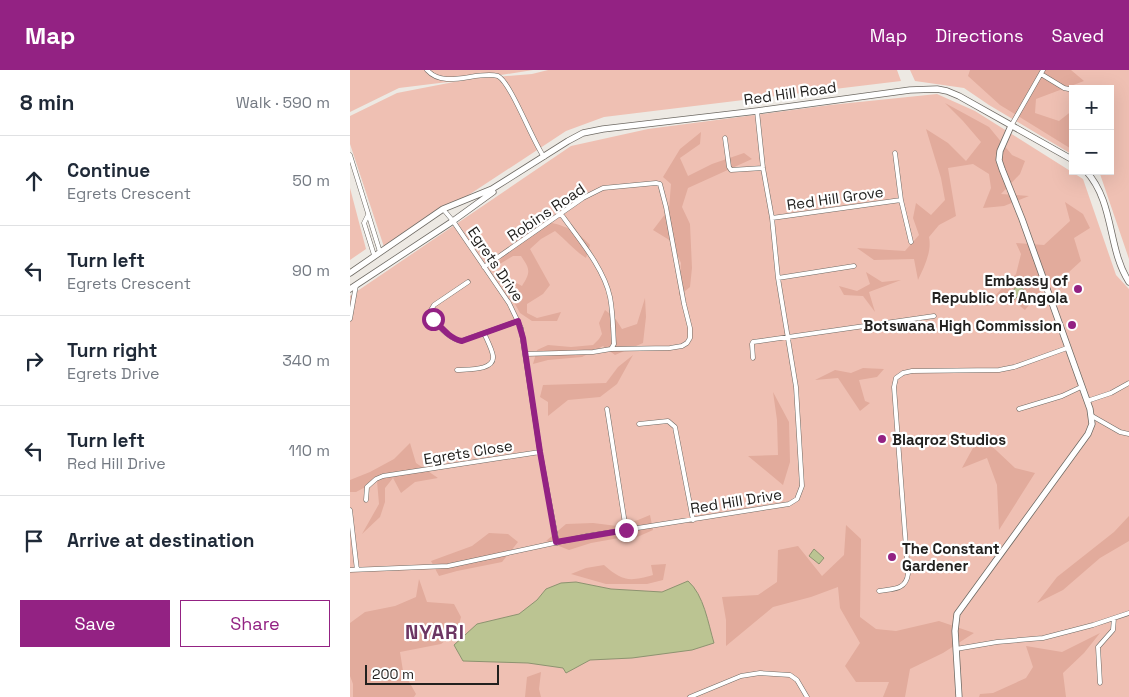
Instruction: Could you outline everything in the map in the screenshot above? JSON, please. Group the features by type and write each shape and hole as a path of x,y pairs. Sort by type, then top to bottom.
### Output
{"main road":[{"name":"Red Hill Road","path":"350,273 443,209 484,194 568,140 592,131 925,88 947,91 1069,158"},
{"path":"959,697 955,619 960,608 1088,434 1092,424 1092,416 1087,401 1000,164 1000,151 1011,126"},
{"path":"1089,175 1096,183 1106,207 1118,260 1129,282"},
{"name":"Red Hill Road","path":"350,289 453,221 508,180"}],"street":[{"path":"427,70 431,75 440,78 489,73 497,75 507,87 537,147 544,157"},
{"path":"1011,126 1042,72 1064,88 1069,89"},
{"name":"Red Hill Drive","path":"350,570 448,566 556,542 789,504 798,497 802,486 796,387 778,278 772,218 763,168 756,111"},
{"path":"725,138 730,169 763,168"},
{"name":"Red Hill Grove","path":"895,153 901,200 911,242"},
{"path":"350,156 368,216 364,223 377,254"},
{"name":"Robins Road","path":"484,267 588,195 603,188 660,184 663,190 690,328 690,338 688,343 682,346 670,348 611,348"},
{"name":"Red Hill Grove","path":"772,218 901,200"},
{"name":"Egrets Drive","path":"443,209 509,303 518,321 526,354 540,452 556,542"},
{"path":"526,354 593,352 611,348 614,344 610,297 604,279 592,258 561,214"},
{"path":"778,278 854,266"},
{"path":"468,282 434,305 431,310 433,319 456,340 462,341 518,321"},
{"path":"350,319 356,285"},
{"path":"754,358 752,344 754,342 934,316"},
{"path":"457,370 483,368 490,365 493,356 484,333"},
{"path":"880,592 901,587 905,584 908,574 894,387 896,378 912,371 999,370 1067,348"},
{"path":"1087,401 1129,383"},
{"path":"1019,409 1062,396 1081,387"},
{"path":"607,409 626,530"},
{"path":"1092,416 1120,432 1129,434"},
{"path":"639,424 668,421 675,427 692,520"},
{"name":"Egrets Close","path":"366,500 365,493 367,487 371,482 383,476 540,452"},
{"path":"350,510 357,570"},
{"path":"956,649 997,642 1043,638 1129,613"},
{"path":"1100,684 1098,647 1113,630 1114,618"},
{"path":"690,697 741,676 760,673 790,675 797,680 807,697"}],"shaded area":[{"path":"350,70 533,70 482,78 532,74 548,70 897,70 901,81 604,117 566,131 385,250 350,144 350,116 397,93 464,80 399,88 350,112"},
{"path":"910,70 1129,70 1129,259 1100,175 1114,175 1114,85 1069,85 1069,153 964,88 915,81"},
{"path":"970,70 1071,70 1084,81 1069,85 1036,99 1035,113 1059,121 1069,113 1069,148 1000,105 968,76"},
{"path":"937,94 975,111 1069,170 1069,175 1077,175 1083,179 1116,275 1129,289 1129,697 350,697 350,296 571,146 648,129 830,105"},
{"path":"945,103 989,127 1012,155 1025,161 1020,174 1001,194 1029,196 1004,206 983,208 991,188 989,174 973,164 948,168 956,216 939,225 929,237 928,254 918,280 914,259 874,260 857,248 905,251 919,235 913,218 916,203 931,215 945,200 941,178 926,129 948,143 966,161 981,142"},
{"path":"701,132 700,144 680,158 688,176 712,164 744,153 752,159 688,188 682,207 690,224 692,268 690,287 679,296 681,263 671,241 653,230 669,209 671,184 663,177 680,149"},
{"path":"350,188 366,249 350,260"},
{"path":"1065,202 1083,214 1090,228 1074,238 1081,261 1069,272 1052,278 1025,310 1011,299 985,306 1016,274 1021,254 1016,243 1044,245 1070,221"},
{"path":"543,221 569,229 580,235 590,245 586,258 555,231 541,239 530,249 550,285 543,294 527,304 527,313 537,318 561,312 557,321 532,321 520,313 508,291 497,278 507,278 522,286 528,271 521,256 513,256 495,267 514,241"},
{"path":"866,272 882,282 901,280 869,292 875,312 863,296 844,295 839,286 857,291 870,284"},
{"path":"1018,285 1024,290 1014,300 1009,295"},
{"path":"645,298 646,317 643,343 615,355 603,346 582,357 548,360 533,364 537,350 548,345 571,347 593,345 602,334 599,323 605,310 615,318 622,329 637,324"},
{"path":"633,355 617,384 600,397 568,400 548,416 548,402 540,397 543,385 606,383 618,367"},
{"path":"863,368 884,369 877,377 859,380 865,401 870,403 860,411 838,378 815,380 835,370 851,373"},
{"path":"773,392 789,422 790,462 783,485 748,456 778,455 777,420"},
{"path":"980,435 1015,468 1035,473 999,530 997,485 987,458 962,468"},
{"path":"410,443 416,463 438,478 415,482 401,493 393,478 385,488 385,502 380,517 362,534 379,504 377,481 356,492 350,492 350,480 394,459"},
{"path":"650,515 653,530 635,538 619,538 591,543 569,550 546,541 566,524 593,523 617,526"},
{"path":"1129,516 1129,541 1100,558 1063,590 1037,603 1057,577 1114,532"},
{"path":"846,525 861,539 860,617 876,629 896,631 939,621 974,633 943,653 910,669 905,697 883,697 889,682 856,682 845,666 860,643 840,608 838,587 811,597 773,607 726,646 726,620 722,597 758,595 777,582 778,550 798,546 822,576 844,555"},
{"path":"489,533 508,534 518,542 502,562 439,576 431,561 472,546"},
{"path":"814,549 824,558 819,564 809,556"},
{"path":"666,564 663,580 647,584 606,584 571,574 586,568 604,565 621,577 638,579 653,575 651,565"},
{"path":"419,579 427,602 454,604 461,617 457,632 441,644 400,652 403,671 416,694 414,697 353,697 353,684 350,676 350,623 365,612 395,606 416,597"},
{"path":"688,581 702,601 714,643 692,650 632,658 590,660 566,673 563,668 528,663 463,661 454,645 477,624 519,614 537,600 546,589 561,583 576,582 611,589 662,592"},
{"path":"1100,633 1084,653 1063,673 1066,697 979,697 980,694 993,693 1026,678 1033,667 1026,646 1062,652"},
{"path":"541,672 539,689 541,697 525,697 527,677"}],"place":[{"name":"Embassy of Republic of Angola","path":"1078,289"},
{"name":"Botswana High Commission","path":"1072,325"},
{"name":"Blaqroz Studios","path":"882,439"},
{"name":"The Constant Gardener","path":"892,557"}],"district":[{"name":"NYARI","path":"435,632"}],"route":[{"path":"433,319 450,336 462,341 518,321 523,338 556,542 626,530"}]}
